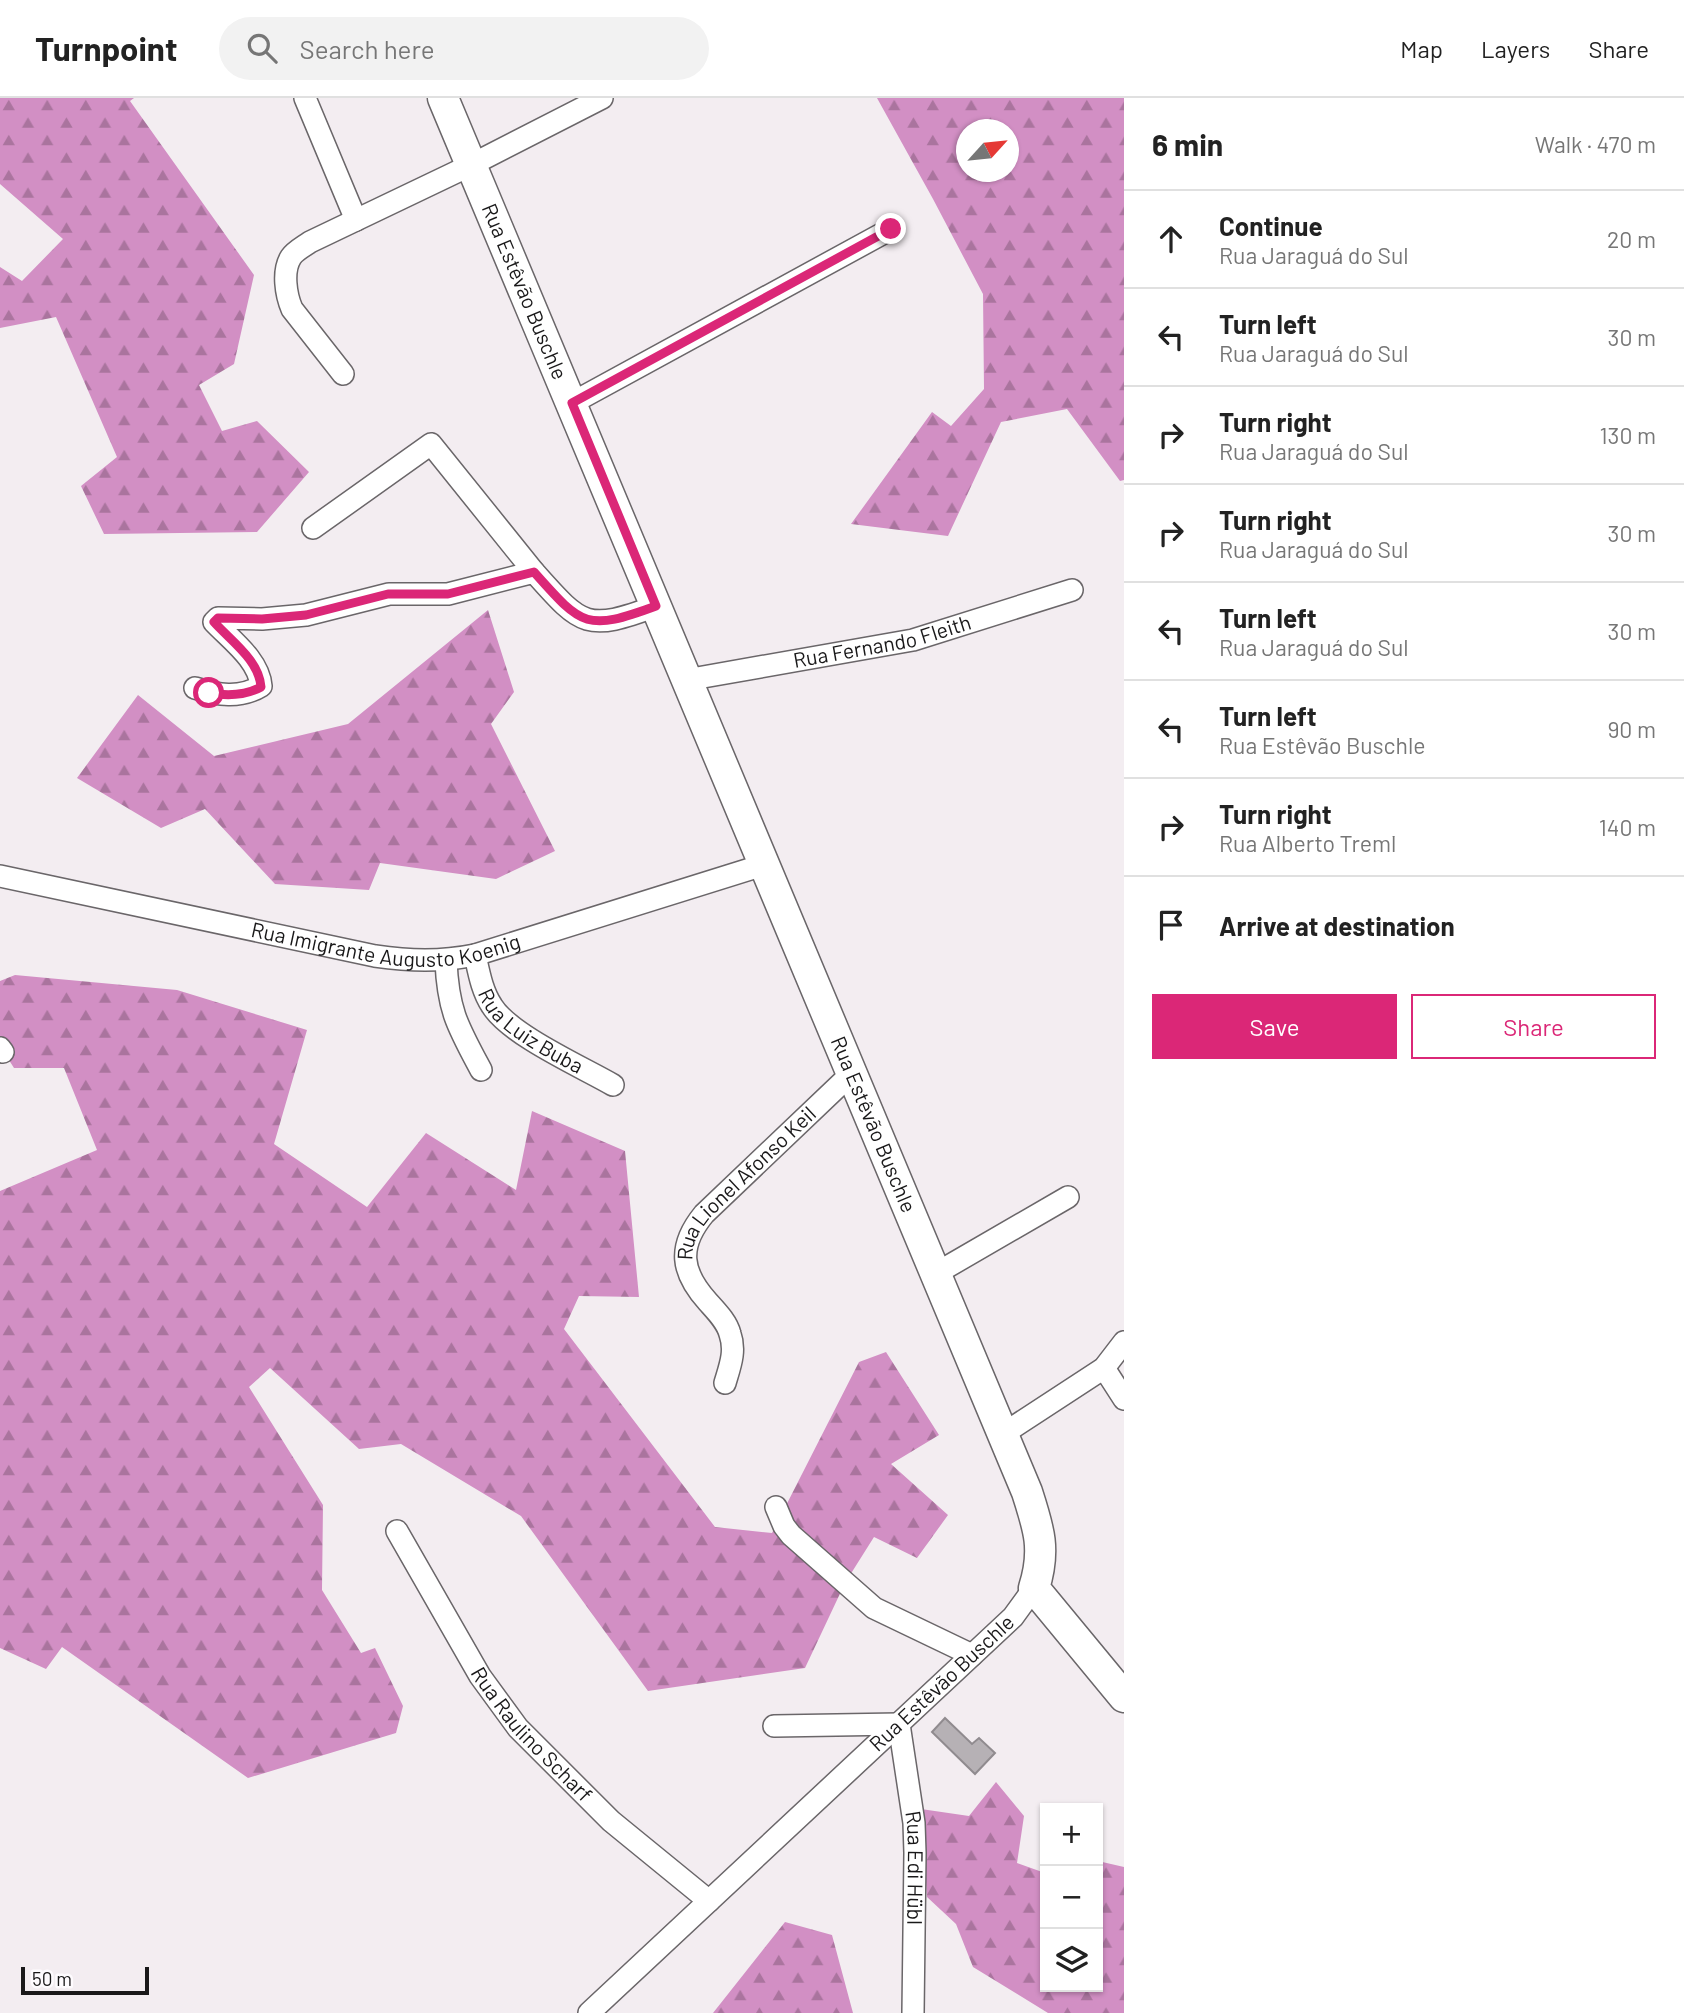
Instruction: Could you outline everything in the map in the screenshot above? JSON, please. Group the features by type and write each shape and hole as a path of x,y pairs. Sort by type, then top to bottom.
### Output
{"street":[{"path":"305,98 356,220"},
{"name":"Rua Estêvão Buschle","path":"443,98 1027,1492 1040,1541 1041,1566 1034,1588 1013,1617 589,2013"},
{"path":"343,374 292,309 287,298 287,269 290,258 299,249 602,98"},
{"path":"572,403 891,229"},
{"path":"313,528 430,444 534,572 567,607 591,622 619,620 656,606"},
{"path":"195,688 223,695 250,693 261,687 260,676 254,665 214,622 218,618 262,619 306,615 388,594 448,594 534,572"},
{"name":"Rua Fernando Fleith","path":"686,680 913,640 1072,590"},
{"name":"Rua Imigrante Augusto Koenig","path":"0,876 375,956 446,961 475,955 764,865"},
{"name":"Rua Luiz Buba","path":"475,955 486,995 500,1017 523,1035 613,1085"},
{"path":"446,961 448,997 455,1022 481,1070"},
{"name":"Rua Lionel Afonso Keil","path":"726,1383 733,1354 731,1335 689,1275 685,1254 691,1233 704,1214 851,1074"},
{"path":"935,1274 1068,1196"},
{"path":"1003,1434 1104,1368 1124,1342"},
{"path":"1104,1368 1124,1399"},
{"path":"776,1507 791,1535 874,1608 972,1655"},
{"name":"Rua Raulino Scharf","path":"397,1531 480,1676 518,1728 611,1821 709,1901"},
{"path":"1034,1588 1124,1697"},
{"path":"774,1726 899,1724"},
{"name":"Rua Edi Hübl","path":"899,1724 914,1823 913,2013"}],"green space":[{"path":"0,98 134,98 130,101 254,275 234,364 199,385 222,431 257,421 309,472 257,532 104,534 81,486 117,457 56,317 0,328 0,267 22,281 63,239 0,184"},
{"path":"877,98 1124,98 1124,480 1120,481 1067,409 1001,422 948,536 851,524 932,412 951,426 984,389 983,294"},
{"path":"488,610 514,692 491,724 555,851 496,879 380,863 369,890 275,884 205,809 161,828 77,778 138,695 214,756 348,724"},
{"path":"15,975 177,990 307,1030 274,1144 367,1207 426,1133 516,1190 532,1111 625,1151 639,1297 579,1296 564,1329 715,1527 772,1533 859,1362 886,1352 939,1435 891,1464 948,1515 917,1558 874,1537 845,1583 805,1668 648,1691 521,1516 401,1444 359,1449 270,1368 249,1387 323,1505 322,1590 361,1653 375,1648 403,1706 396,1733 248,1778 62,1647 46,1669 0,1648 0,1191 97,1150 64,1068 14,1068 0,1046 0,981"},
{"path":"996,1782 1024,1816 1017,1863 1040,1871 1040,1992 1103,1992 1103,1862 1124,1867 1124,2013 1048,2013 973,1967 956,1924 927,1897 921,1809 969,1816"},
{"path":"785,1922 832,1935 853,2013 713,2013"}],"building":[{"path":"945,1718 972,1744 979,1738 995,1753 975,1774 932,1732"}],"route":[{"path":"209,693 250,693 261,687 260,676 254,665 214,622 218,618 262,619 306,615 388,594 448,594 534,572 567,607 591,622 619,620 656,606 572,403 891,229"}]}
